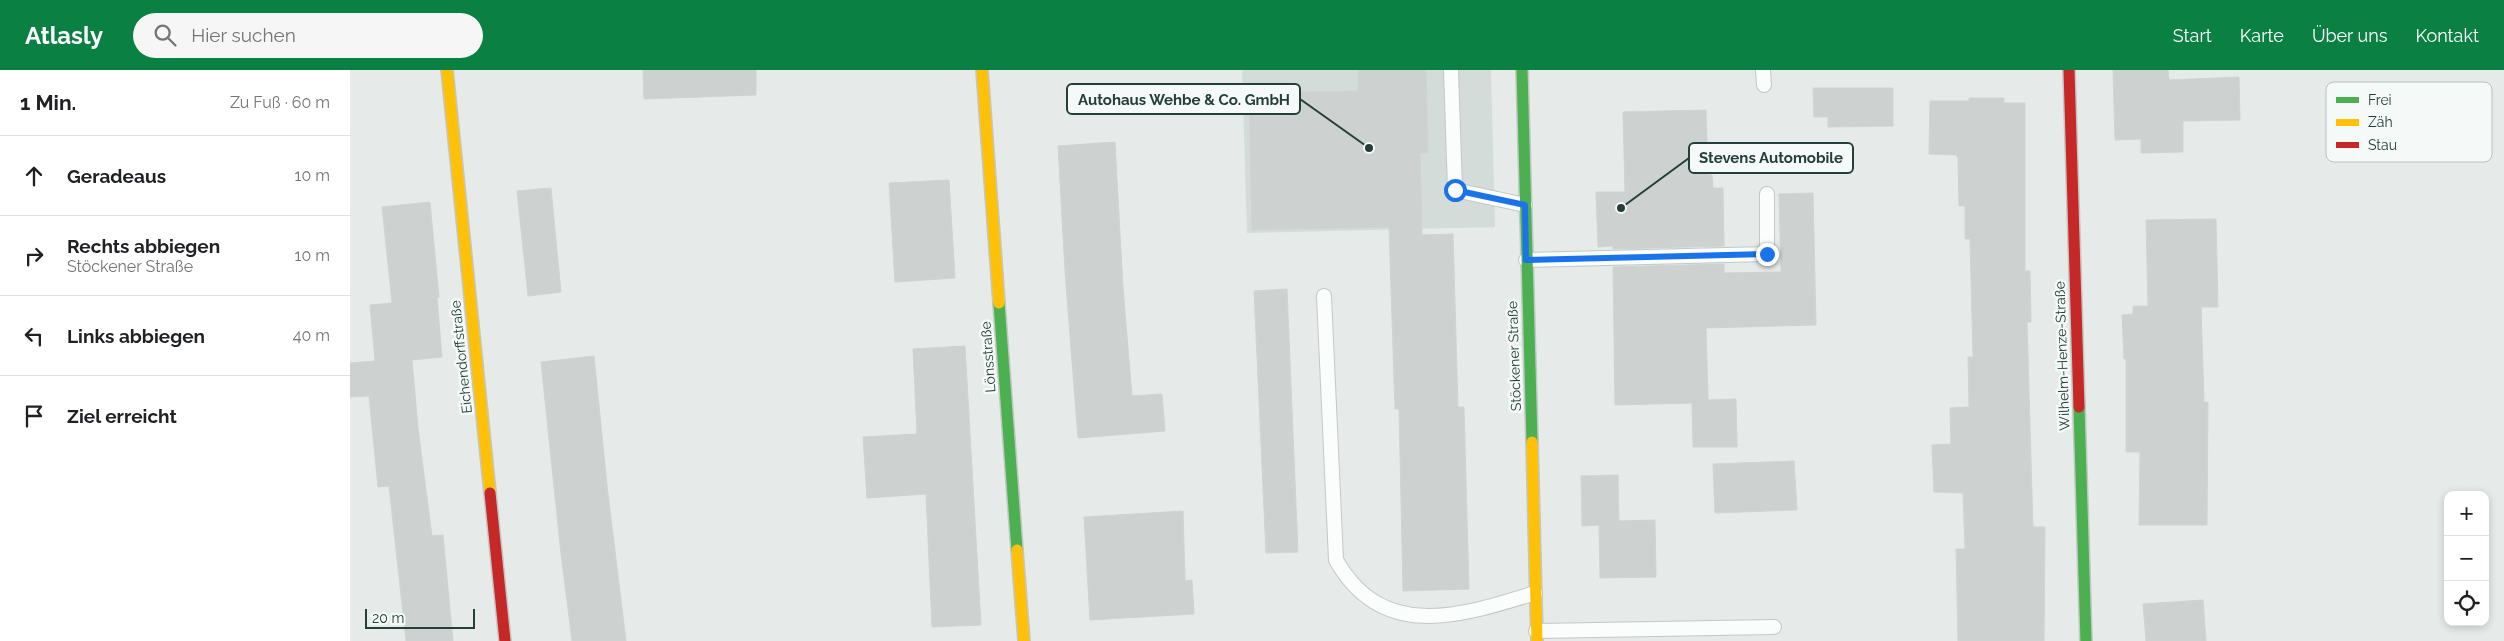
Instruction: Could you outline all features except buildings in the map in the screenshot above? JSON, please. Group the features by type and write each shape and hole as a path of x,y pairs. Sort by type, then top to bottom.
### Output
{"street":[{"name":"Eichendorffstraße","path":"447,70 505,641"},
{"name":"Lönsstraße","path":"982,70 1024,641"},
{"name":"Stöckener Straße","path":"1522,70 1536,636"},
{"name":"Wilhelm-Henze-Straße","path":"2069,70 2086,641"}],"lane":[{"path":"1451,70 1455,190 1525,205"},
{"path":"1763,70 1764,84"},
{"path":"1526,260 1767,254 1767,194"},
{"path":"1324,296 1336,560 1353,589 1386,616 1410,623 1455,618 1535,593"},
{"path":"1536,636 1774,627"}],"shaded area":[{"path":"1242,70 1491,70 1495,227 1247,233"}],"traffic: fast":[{"path":"1522,70 1532,442"},
{"path":"999,303 1017,550"},
{"path":"2079,407 2086,641"}],"traffic: slow":[{"path":"447,70 490,493"},
{"path":"982,70 999,303"},
{"path":"1532,442 1537,641"},
{"path":"1017,550 1024,641"}],"traffic: jam":[{"path":"2069,70 2079,407"},
{"path":"490,493 505,641"}],"place":[{"name":"Autohaus Wehbe & Co. GmbH","path":"1369,148"},
{"name":"Stevens Automobile","path":"1621,208"}],"route":[{"path":"1455,190 1525,205 1526,260 1767,254"}]}
